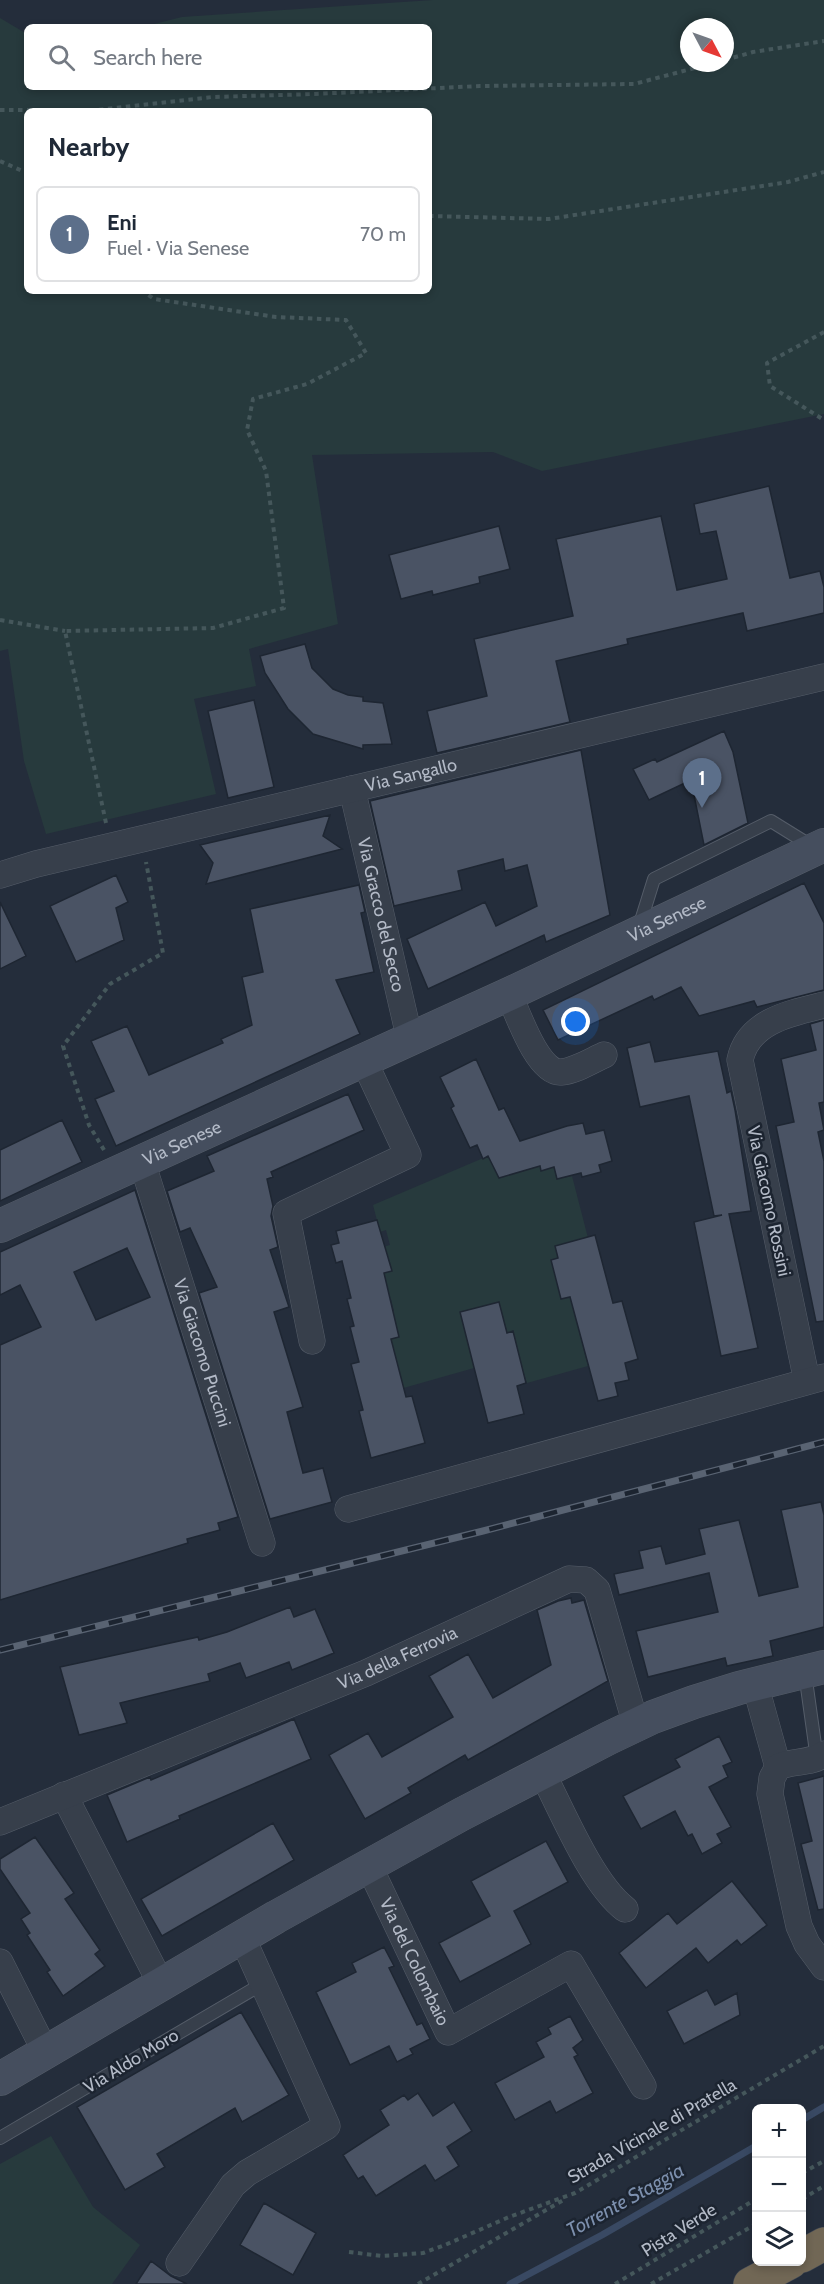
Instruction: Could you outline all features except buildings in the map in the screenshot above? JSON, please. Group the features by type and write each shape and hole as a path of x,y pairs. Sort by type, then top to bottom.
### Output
{"highway":[{"path":"806,2253 824,2244"},
{"path":"750,2284 784,2266"}],"main road":[{"name":"Via Senese","path":"0,1226 410,1040 636,934 822,854"},
{"path":"0,2079 242,1937 542,1772 636,1725 694,1702 814,1669"}],"street":[{"name":"Via Sangallo","path":"0,875 36,864 824,676"},
{"name":"Via Gracco del Secco","path":"352,789 410,1040"},
{"path":"509,994 543,1064 550,1070 566,1071 604,1054"},
{"name":"Via Giacomo Rossini","path":"815,1379 741,1065 745,1046 761,1027 795,1013 824,1005"},
{"path":"312,1341 286,1213 408,1155 364,1060"},
{"name":"Via Giacomo Puccini","path":"130,1167 262,1544"},
{"path":"348,1509 815,1379"},
{"name":"Via della Ferrovia","path":"0,1822 359,1676 569,1579 586,1580 597,1590 636,1725"},
{"path":"754,1684 778,1767"},
{"path":"822,1758 792,1762 778,1767 772,1778 770,1802 799,1926 807,1944 824,1967"},
{"path":"542,1772 595,1873 610,1896 625,1909"},
{"path":"64,1795 160,1984"},
{"name":"Via del Colombaio","path":"369,1866 448,2032 572,1964 643,2086"},
{"path":"179,2263 233,2185 247,2173 327,2126 242,1937"},
{"path":"0,1962 45,2051"}],"lane":[{"path":"636,934 654,879 771,821 822,854"},
{"path":"814,1669 822,1758"},
{"name":"Via Aldo Moro","path":"0,2138 262,1984"}],"path":[{"path":"734,57 753,52 824,41"},
{"path":"432,88 634,84 680,72"},
{"path":"113,108 212,96 397,90"},
{"path":"0,110 24,110"},
{"path":"0,161 24,171"},
{"path":"432,216 549,219 788,182 824,172"},
{"path":"0,620 65,631 213,628 285,608 266,471 248,430 253,399 307,384 366,353 346,320 265,315 154,299 147,294"},
{"path":"824,332 767,363 770,386 824,420"},
{"path":"65,631 111,847"},
{"path":"130,1167 89,1125 63,1046 110,984 163,953 141,840"},
{"name":"Strada Vicinale di Pratella","path":"349,2252 382,2256 423,2253 509,2217 575,2193 824,2047"},
{"path":"806,2170 824,2161"},
{"path":"806,2196 824,2186"},
{"path":"418,2284 575,2193"},
{"name":"Pista Verde","path":"615,2284 752,2201"},
{"path":"651,2284 752,2226"}],"shaded area":[{"path":"433,0 824,0 824,414 542,471 493,452 312,455 338,624 249,649 256,686 194,699 216,794 46,834 24,761 8,649 0,651 0,18 24,32 24,90 432,90 432,24 154,24 182,17"},
{"path":"488,1156 540,1166 541,1171 554,1167 557,1179 572,1176 588,1238 558,1258 551,1260 561,1299 573,1296 588,1366 527,1383 523,1371 518,1372 499,1302 460,1312 474,1368 400,1389 388,1340 399,1337 396,1323 387,1314 394,1311 391,1299 387,1300 380,1273 392,1270 388,1257 379,1248 390,1245 386,1230 380,1232 373,1205"},
{"path":"51,2136 93,2207 140,2245 112,2284 0,2284 0,2164"}],"waterway":[{"name":"Torrente Staggia","path":"806,2118 824,2107"},
{"name":"Torrente Staggia","path":"510,2284 602,2235 752,2148"}],"railway":[{"path":"0,1650 483,1531 824,1442"}],"place":[{"name":"Eni","path":"702,808"}]}
